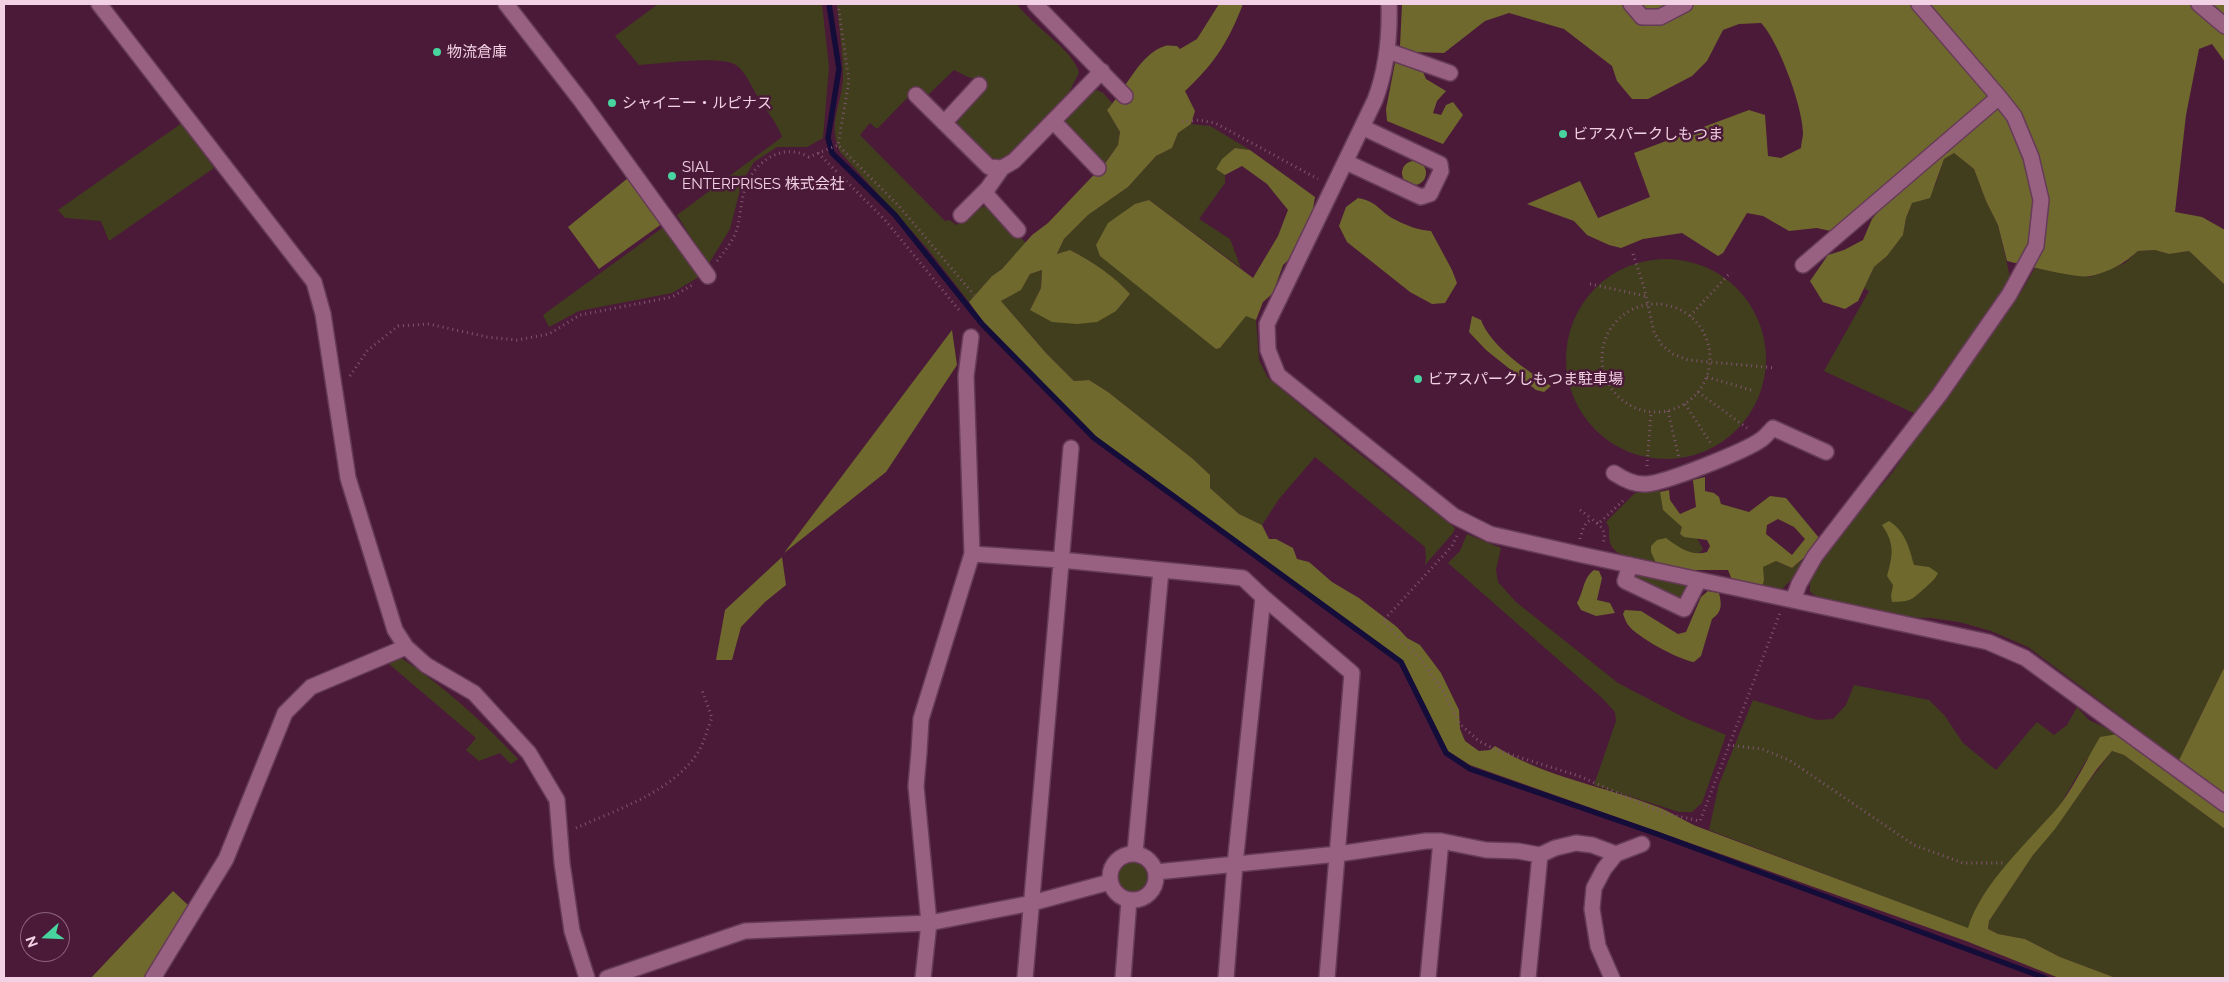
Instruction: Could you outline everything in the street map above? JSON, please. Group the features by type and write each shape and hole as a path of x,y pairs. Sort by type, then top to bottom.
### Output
{"street":[{"path":"100,4 314,282 323,314 348,478 395,630 406,647 426,665 474,693 529,753 557,800 562,864 572,931 587,978"},
{"path":"506,4 582,102 708,276"},
{"path":"1036,4 1125,96"},
{"path":"1389,4 1390,26 1384,76 1346,162 1267,324 1268,350 1278,375 1454,516 1490,534 1988,642 2025,658 2225,804"},
{"path":"1631,4 1642,17 1660,17 1686,4"},
{"path":"1789,599 1815,556 1940,394 2009,295 2036,246 2041,200 2031,157 2014,116 1919,4"},
{"path":"2199,4 2225,26"},
{"path":"1388,51 1450,73"},
{"path":"961,215 984,192 1002,168 1014,161 1102,71"},
{"path":"944,123 979,85"},
{"path":"916,95 989,167 1002,168"},
{"path":"1803,265 1999,98"},
{"path":"1053,121 1098,168"},
{"path":"1346,162 1421,197 1430,194 1440,171 1440,164 1362,127"},
{"path":"984,192 1018,230"},
{"path":"923,978 929,923 916,786 922,719 972,554 966,376 971,337"},
{"path":"1614,473 1628,481 1641,483 1682,474 1762,439 1773,428 1826,452"},
{"path":"1025,978 1071,448"},
{"path":"972,554 1061,560 1243,578 1262,597 1352,673 1327,978"},
{"path":"1630,565 1625,582 1684,608 1698,580"},
{"path":"1135,853 1161,570"},
{"path":"1226,978 1235,864 1262,597"},
{"path":"153,978 226,859 285,713 311,687 406,647"},
{"path":"1156,872 1338,854 1426,841 1441,841 1486,850 1518,851 1540,855 1555,848 1576,844 1592,845 1616,854"},
{"path":"1428,978 1441,841"},
{"path":"1612,978 1598,946 1592,909 1594,888 1604,869 1616,854 1642,844"},
{"path":"1135,853 1149,860 1156,872 1156,880 1150,893 1137,900 1129,900 1117,894 1110,882 1111,867 1121,856 1135,853"},
{"path":"1528,978 1540,855"},
{"path":"607,978 746,931 929,923 1032,903 1110,882"},
{"path":"1123,978 1129,900"}],"path":[{"path":"836,146 848,81 838,4"},
{"path":"1182,122 1199,120 1215,123 1334,187"},
{"path":"336,397 367,351 398,326 429,324 487,338 517,340 549,334 580,315 672,297 708,276 737,231 746,184 758,166 777,152 800,152 809,157 824,149 836,146"},
{"path":"836,146 899,206 974,295"},
{"path":"818,153 885,220 959,310"},
{"path":"1633,254 1654,332 1662,344 1673,354 1688,360 1776,368"},
{"path":"1690,316 1731,272"},
{"path":"1590,284 1645,296"},
{"path":"1646,304 1662,304 1680,309 1696,320 1706,336 1710,362 1707,377 1698,392 1685,404 1668,411 1651,412 1638,410 1623,402 1611,390 1603,374 1601,356 1604,340 1613,324 1626,312 1646,304"},
{"path":"1707,377 1754,392"},
{"path":"1698,392 1762,439"},
{"path":"1685,404 1720,458"},
{"path":"1668,411 1682,474"},
{"path":"1598,524 1641,483 1651,412"},
{"path":"1580,510 1603,528 1605,536 1600,559"},
{"path":"1578,554 1582,530 1588,521 1592,519"},
{"path":"1466,522 1452,546 1384,621 1422,661 1442,689 1460,724 1479,741 1496,750 1579,776 1663,813 1700,822 1728,745 1789,599"},
{"path":"560,836 650,794 676,779 698,753 712,718 702,690"},
{"path":"1728,745 1762,749 1789,760 1914,845 1963,863 2004,863"}],"shaded area":[{"path":"658,4 822,4 829,67 823,138 807,147 777,147 754,162 742,182 730,229 708,265 677,215 782,137 746,77 736,65 728,62 704,60 639,65 615,36"},
{"path":"837,4 1017,4 1076,64 1079,73 1068,94 1007,158 998,161 984,152 957,123 970,102 979,80 954,70 928,95 921,91 912,93 877,129 870,123 860,135 945,221 949,220 957,225 977,208 989,206 1026,243 1002,269 992,276 969,302 927,248 840,152 835,132 836,114 843,77"},
{"path":"1219,4 1243,4 1232,30 1220,51 1205,71 1185,91 1195,111 1191,124 1178,133 1172,148 1156,156 1128,187 1088,215 1064,239 1057,254 1070,250 1110,275 1130,294 1116,311 1097,322 1077,324 1052,322 1030,310 1041,288 1042,270 1030,274 1021,290 1001,301 1046,353 1074,381 1089,380 1108,392 1193,459 1210,475 1210,488 1239,514 1262,525 1269,539 1276,539 1293,548 1297,559 1309,562 1332,582 1359,598 1397,627 1407,638 1420,645 1441,673 1459,710 1460,729 1465,741 1479,751 1490,750 1495,746 1534,766 1658,807 1696,826 1968,928 1983,895 2007,864 2059,806 2100,737 2118,734 2225,813 2225,829 2124,755 2112,751 2055,829 2033,855 1989,921 1988,929 1998,934 2025,939 2060,957 2116,978 2059,978 1966,941 1470,765 1448,751 1403,661 1096,437 984,323 969,302 1032,235 1048,223 1106,162 1118,145 1120,132 1107,110 1133,74 1148,56 1156,50 1165,46 1177,46 1180,49 1197,39"},
{"path":"1402,4 2225,4 2225,62 2212,44 2199,49 2186,115 2175,212 2202,217 2225,230 2225,285 2189,251 2169,254 2155,250 2138,251 2122,263 2091,276 2050,271 2007,261 1998,225 1986,201 1974,169 1954,153 1944,159 1930,198 1912,203 1906,218 1903,235 1887,256 1874,267 1858,301 1845,309 1823,302 1810,281 1828,255 1844,250 1863,240 1872,219 1890,197 1839,233 1817,228 1789,231 1763,216 1747,213 1723,253 1718,256 1682,233 1643,239 1621,248 1609,245 1587,235 1574,221 1527,204 1580,181 1598,218 1650,197 1634,153 1749,110 1765,115 1768,156 1781,158 1801,148 1802,122 1794,91 1782,58 1761,23 1739,24 1723,30 1707,61 1692,76 1648,99 1632,99 1617,81 1612,66 1564,29 1509,13 1485,21 1444,53 1413,52 1400,46"},
{"path":"1405,61 1421,67 1426,79 1446,91 1437,101 1433,113 1441,115 1446,105 1453,102 1463,115 1443,144 1387,121 1386,109 1395,63"},
{"path":"1097,90 1103,93 1113,104 1107,110 1120,132 1118,145 1104,164 1066,124 1066,118 1088,95"},
{"path":"182,123 214,168 109,241 101,221 65,218 58,210"},
{"path":"1191,124 1210,126 1250,150 1235,148 1216,169 1225,175 1225,183 1199,219 1230,239 1241,268 1149,200 1216,349 1220,348 1246,315 1256,320 1259,360 1268,378 1347,444 1455,528 1453,533 1425,565 1425,547 1315,457 1279,499 1262,525 1239,514 1210,488 1210,475 1193,459 1108,392 1089,380 1074,381 1046,353 1001,301 1021,289 1030,274 1042,270 1041,288 1030,310 1116,311 1130,294 1123,287 1102,269 1070,250 1057,255 1064,239 1088,215 1128,187 1156,156 1172,148 1178,133"},
{"path":"1235,148 1250,150 1315,197 1312,215 1302,234 1300,249 1283,265 1273,293 1263,302 1256,320 1246,316 1220,348 1216,349 1100,256 1096,245 1108,223 1135,204 1149,200 1253,278 1278,236 1288,210 1267,184 1242,166 1225,175 1216,169 1222,159"},
{"path":"1954,153 1974,169 1986,201 1998,225 2011,281 1918,415 1824,371 1869,291 1864,288 1874,267 1887,256 1903,235 1906,218 1912,203 1935,186 1944,159"},
{"path":"1414,161 1423,164 1426,173 1423,182 1414,185 1405,182 1402,173 1405,164"},
{"path":"628,178 663,223 599,269 568,227"},
{"path":"1358,198 1370,202 1390,217 1404,224 1431,231 1457,283 1445,303 1432,304 1410,292 1347,242 1339,226 1346,207"},
{"path":"665,226 702,275 672,293 579,311 549,327 543,315"},
{"path":"2155,250 2169,254 2189,251 2225,285 2225,666 2179,760 2028,647 1991,631 1959,622 1931,618 1889,617 1822,600 1810,592 1810,580 1821,557 1892,473 1946,394 2020,294 2035,268 2090,277 2125,263 2138,251"},
{"path":"1656,259 1676,259 1695,263 1713,271 1737,288 1749,303 1762,330 1766,359 1762,388 1749,415 1737,430 1722,442 1695,455 1676,459 1656,459 1637,455 1619,447 1595,430 1583,415 1570,388 1566,369 1566,349 1570,330 1578,312 1595,288 1610,276 1637,263"},
{"path":"1472,316 1481,320 1493,340 1511,358 1551,386 1544,392 1536,390 1486,350 1469,332"},
{"path":"952,330 957,365 886,472 784,553"},
{"path":"1705,477 1705,491 1714,493 1719,497 1721,504 1749,512 1770,496 1786,498 1820,539 1813,550 1792,568 1776,561 1763,567 1764,580 1762,587 1732,580 1728,570 1690,570 1656,563 1651,552 1651,546 1657,540 1666,538 1680,548 1696,553 1707,552 1710,546 1707,540 1684,537 1680,534 1682,527 1663,510 1660,492 1669,490 1670,500 1680,514 1696,507 1693,480","holes":["1778,519 1794,527 1805,539 1792,555 1766,534 1767,525"]},
{"path":"1660,489 1663,510 1697,538 1703,549 1690,560 1673,566 1644,562 1617,552 1612,547 1609,527 1606,522 1635,493"},
{"path":"1889,521 1903,535 1914,565 1929,567 1938,573 1934,580 1907,601 1892,602 1893,585 1887,576 1892,550 1889,538 1882,525"},
{"path":"1467,534 1501,548 1496,570 1498,582 1516,602 1618,683 1687,719 1726,735 1702,803 1692,812 1679,812 1594,785 1616,721 1615,712 1601,697 1448,563 1460,551"},
{"path":"782,557 786,585 765,602 741,627 732,660 716,660 725,610"},
{"path":"1803,560 1792,579 1780,591 1764,588 1751,582 1762,567 1776,561 1792,568"},
{"path":"1594,570 1599,571 1602,578 1597,600 1610,603 1615,613 1596,616 1581,610 1577,603 1590,573"},
{"path":"1636,571 1691,585 1684,603 1634,579"},
{"path":"1708,591 1719,593 1720,608 1718,614 1712,619 1701,656 1694,662 1669,653 1640,636 1628,625 1623,614 1625,610 1641,611 1678,634 1686,632 1701,597"},
{"path":"401,658 462,705 518,759 511,764 500,753 479,761 466,750 476,738 389,664"},
{"path":"2225,666 2225,796 2211,789 2179,760"},
{"path":"1854,685 1929,700 1945,716 1963,743 1996,770 2037,722 2054,735 2067,725 2077,707 2089,720 2118,734 2087,759 2060,805 1998,877 1969,929 1709,830 1719,784 1753,700 1817,720 1833,719 1846,705"},
{"path":"2112,751 2124,755 2225,829 2225,978 2116,978 2060,957 2025,939 1998,934 1988,929 1989,921 2033,855"},
{"path":"1132,862 1143,866 1147,877 1143,888 1132,892 1121,888 1117,877 1121,866"},
{"path":"173,891 188,905 146,978 91,978"}],"waterway":[{"path":"829,4 839,69 828,138 832,153 895,215 982,324 1094,438 1401,662 1446,753 1470,769 1657,834 2045,978"}],"place":[{"name":"物流倉庫","path":"437,52"},
{"name":"シャイニー・ルピナス","path":"612,103"},
{"name":"ビアスパークしもつま","path":"1563,134"},
{"name":"SIAL ENTERPRISES 株式会社","path":"672,176"},
{"name":"ビアスパークしもつま駐車場","path":"1418,379"}]}
